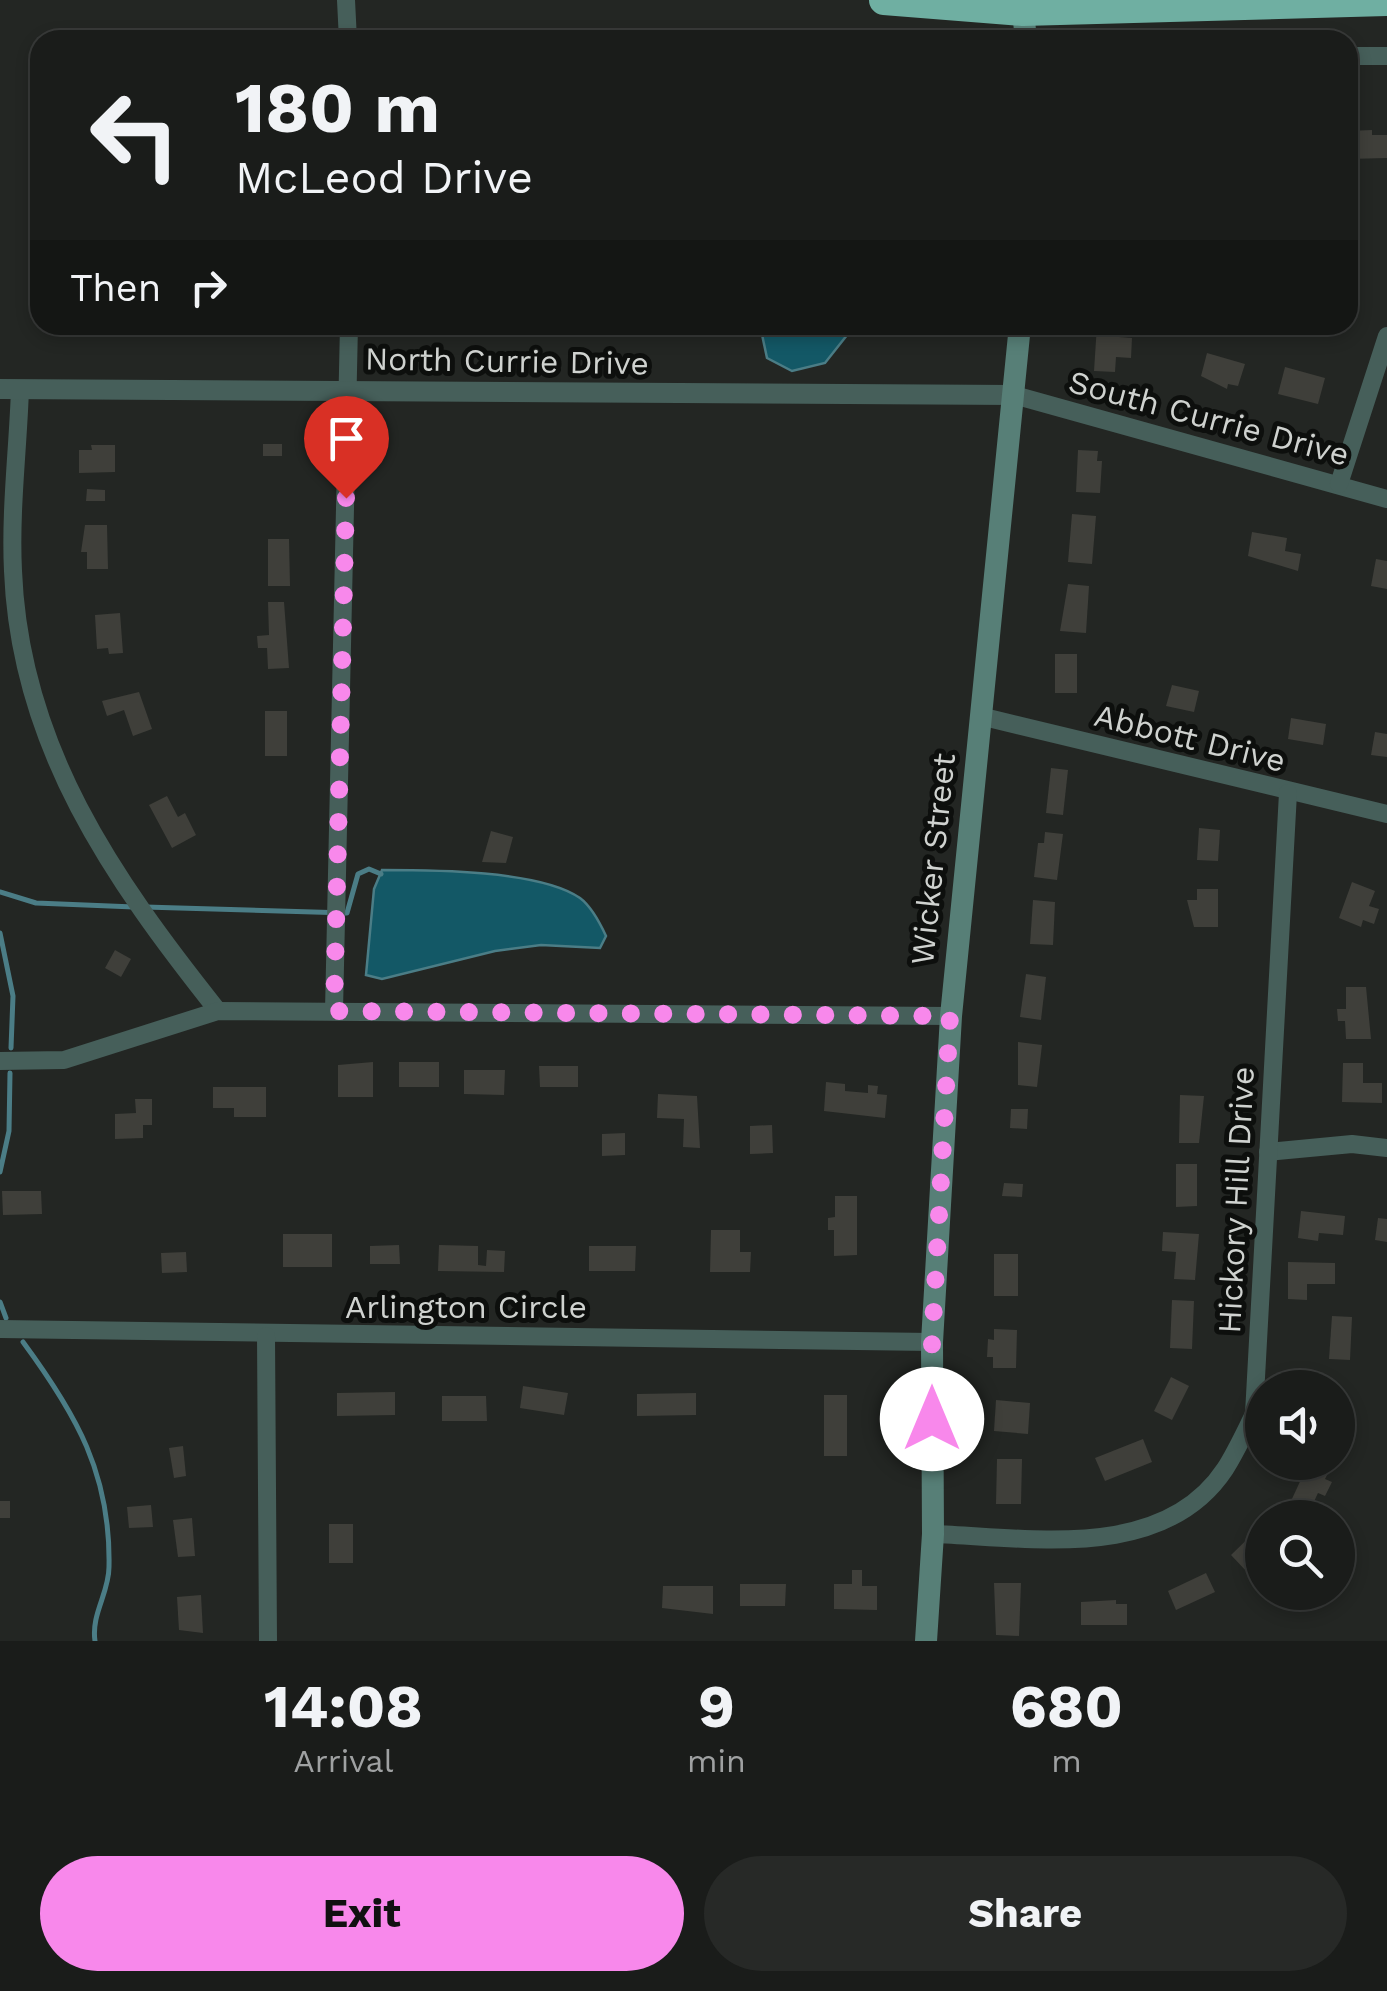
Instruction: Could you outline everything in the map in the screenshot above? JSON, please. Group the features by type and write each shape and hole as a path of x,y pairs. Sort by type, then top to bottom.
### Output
{"highway":[{"path":"884,0 1025,25 1387,1"}],"main road":[{"name":"Wicker Street","path":"926,1641 933,1534 932,1342 950,1016 1019,335"}],"street":[{"path":"346,0 348,30"},
{"path":"1358,56 1387,56"},
{"path":"334,1011 349,335"},
{"path":"1339,484 1387,336"},
{"path":"10,389 13,572 34,710 75,806 151,927 218,1012"},
{"name":"North Currie Drive","path":"10,389 1014,396"},
{"name":"South Currie Drive","path":"1014,396 1387,498"},
{"name":"Abbott Drive","path":"980,716 1288,794 1387,814"},
{"name":"Hickory Hill Drive","path":"933,1534 1105,1538 1150,1526 1190,1506 1224,1471 1254,1414 1288,794"},
{"path":"0,1060 64,1060 218,1012 950,1016"},
{"path":"1268,1152 1352,1144 1387,1148"},
{"name":"Arlington Circle","path":"0,1330 932,1342"},
{"path":"266,1336 268,1641"}],"water":[{"path":"762,335 847,335 825,363 792,371 767,358"},
{"path":"382,870 484,874 539,882 580,898 606,936 600,948 541,945 495,951 382,979 366,975 374,889"}],"building":[{"path":"1358,131 1387,135 1387,158 1358,159"},
{"path":"1096,335 1132,338 1131,358 1116,357 1115,372 1094,371"},
{"path":"1207,353 1245,364 1238,386 1228,384 1227,389 1201,376"},
{"path":"1285,367 1325,378 1318,404 1278,394"},
{"path":"263,444 282,444 282,456 263,456"},
{"path":"91,445 115,445 115,472 79,473 79,450 92,450"},
{"path":"1078,450 1098,451 1097,461 1102,461 1100,493 1076,492"},
{"path":"87,489 105,490 105,501 86,501"},
{"path":"1072,514 1096,516 1092,564 1068,562"},
{"path":"85,525 107,525 108,569 87,569 87,552 81,552"},
{"path":"1252,532 1287,538 1285,551 1301,554 1298,571 1248,556"},
{"path":"268,539 289,539 290,586 268,586"},
{"path":"1376,559 1387,561 1387,589 1371,586"},
{"path":"1068,584 1089,586 1086,633 1060,631"},
{"path":"268,602 284,602 289,668 268,669 267,648 258,648 257,636 269,635"},
{"path":"120,613 123,653 109,654 108,648 97,649 95,615"},
{"path":"1055,654 1077,654 1077,693 1055,693"},
{"path":"1172,685 1199,691 1194,712 1166,706"},
{"path":"139,692 152,729 133,736 124,710 107,716 102,701"},
{"path":"265,711 287,711 287,756 265,756"},
{"path":"1291,718 1326,724 1323,745 1288,739"},
{"path":"1375,732 1387,734 1387,757 1371,755"},
{"path":"1051,768 1068,770 1063,815 1046,813"},
{"path":"167,796 178,817 185,813 196,835 172,848 149,805"},
{"path":"1199,828 1220,830 1218,861 1197,860"},
{"path":"491,831 513,837 506,863 482,862"},
{"path":"1045,832 1063,834 1057,880 1034,877 1038,843 1044,843"},
{"path":"1352,882 1375,891 1369,906 1379,909 1374,924 1363,920 1361,927 1339,918"},
{"path":"1197,889 1218,889 1218,927 1194,927 1187,900 1197,900"},
{"path":"1033,900 1055,902 1053,945 1030,944"},
{"path":"115,950 131,959 121,977 105,968"},
{"path":"1026,974 1046,977 1041,1020 1020,1017"},
{"path":"1346,987 1366,987 1371,1039 1346,1039 1345,1021 1338,1021 1337,1009 1346,1009"},
{"path":"1018,1042 1042,1045 1037,1087 1018,1085"},
{"path":"373,1062 373,1097 338,1097 338,1065"},
{"path":"399,1062 439,1062 439,1087 399,1087"},
{"path":"1343,1063 1363,1063 1363,1083 1382,1083 1382,1103 1342,1102"},
{"path":"539,1066 578,1066 578,1087 540,1087"},
{"path":"464,1070 505,1070 504,1095 464,1094"},
{"path":"826,1082 845,1084 845,1091 868,1093 868,1085 878,1086 877,1094 887,1095 885,1118 824,1111"},
{"path":"213,1087 266,1087 266,1117 234,1117 234,1108 213,1108"},
{"path":"658,1094 697,1096 700,1148 683,1147 684,1119 657,1118"},
{"path":"1180,1095 1204,1096 1199,1143 1179,1143"},
{"path":"135,1099 152,1099 152,1125 143,1125 143,1138 115,1139 115,1114 136,1113"},
{"path":"1011,1109 1028,1109 1027,1129 1010,1128"},
{"path":"772,1125 773,1153 750,1154 750,1126"},
{"path":"625,1133 625,1155 602,1156 602,1134"},
{"path":"1176,1164 1197,1164 1197,1206 1176,1207"},
{"path":"1004,1183 1023,1184 1022,1197 1002,1196"},
{"path":"2,1191 41,1191 42,1214 3,1215"},
{"path":"835,1196 857,1196 857,1255 834,1256 834,1230 828,1230 828,1218 835,1217"},
{"path":"1301,1211 1345,1216 1343,1235 1319,1233 1318,1241 1298,1238"},
{"path":"1378,1218 1387,1219 1387,1242 1375,1240"},
{"path":"711,1230 740,1230 740,1252 751,1252 750,1272 710,1272"},
{"path":"1163,1232 1199,1234 1195,1280 1174,1279 1176,1252 1162,1251"},
{"path":"283,1234 332,1234 332,1267 283,1267"},
{"path":"399,1245 400,1264 370,1264 370,1246"},
{"path":"439,1245 478,1246 478,1265 486,1266 487,1250 505,1251 504,1272 438,1271"},
{"path":"589,1246 636,1246 635,1271 589,1271"},
{"path":"186,1252 187,1272 162,1273 161,1253"},
{"path":"994,1254 1018,1254 1018,1296 994,1296"},
{"path":"1288,1262 1335,1263 1335,1284 1307,1284 1307,1300 1288,1299"},
{"path":"1172,1300 1194,1301 1192,1349 1170,1348"},
{"path":"1332,1316 1352,1317 1350,1360 1329,1359"},
{"path":"994,1329 1017,1330 1016,1368 993,1368 993,1357 987,1357 988,1339 994,1340"},
{"path":"1171,1377 1189,1386 1172,1420 1154,1411"},
{"path":"523,1386 568,1393 564,1415 520,1408"},
{"path":"395,1392 395,1415 337,1416 337,1393"},
{"path":"696,1393 696,1415 637,1416 637,1394"},
{"path":"824,1395 847,1395 847,1456 824,1456"},
{"path":"442,1396 486,1396 487,1421 442,1421"},
{"path":"996,1400 1030,1403 1028,1434 994,1431"},
{"path":"1143,1439 1152,1462 1105,1481 1095,1458"},
{"path":"183,1446 186,1476 174,1478 169,1448"},
{"path":"997,1459 1022,1459 1021,1504 996,1504"},
{"path":"1301,1480 1332,1482 1325,1496 1318,1493 1315,1500 1291,1500"},
{"path":"0,1501 10,1501 10,1518 0,1518"},
{"path":"151,1505 153,1527 129,1528 127,1507"},
{"path":"192,1518 195,1556 178,1557 173,1520"},
{"path":"329,1524 353,1524 353,1563 329,1563"},
{"path":"1245,1541 1245,1570 1231,1555"},
{"path":"852,1570 862,1570 862,1586 877,1586 877,1610 834,1609 834,1584 852,1584"},
{"path":"1206,1573 1215,1592 1176,1610 1168,1591"},
{"path":"994,1583 1021,1583 1019,1636 996,1635"},
{"path":"740,1584 786,1584 785,1606 740,1606"},
{"path":"663,1586 713,1586 713,1614 662,1608"},
{"path":"201,1595 203,1633 179,1630 177,1597"},
{"path":"1116,1600 1116,1604 1127,1604 1127,1625 1081,1625 1081,1602"}],"waterway":[{"path":"145,907 347,913 358,874 369,869 381,874"},
{"path":"0,892 36,903 134,907"},
{"path":"0,933 13,996 11,1048"},
{"path":"0,1172 9,1131 10,1073"},
{"path":"0,1302 6,1318"},
{"path":"23,1342 74,1420 97,1474 104,1503 109,1567 95,1641"}],"route":[{"path":"346,498 334,1011 950,1016 932,1342 932,1419"}]}
